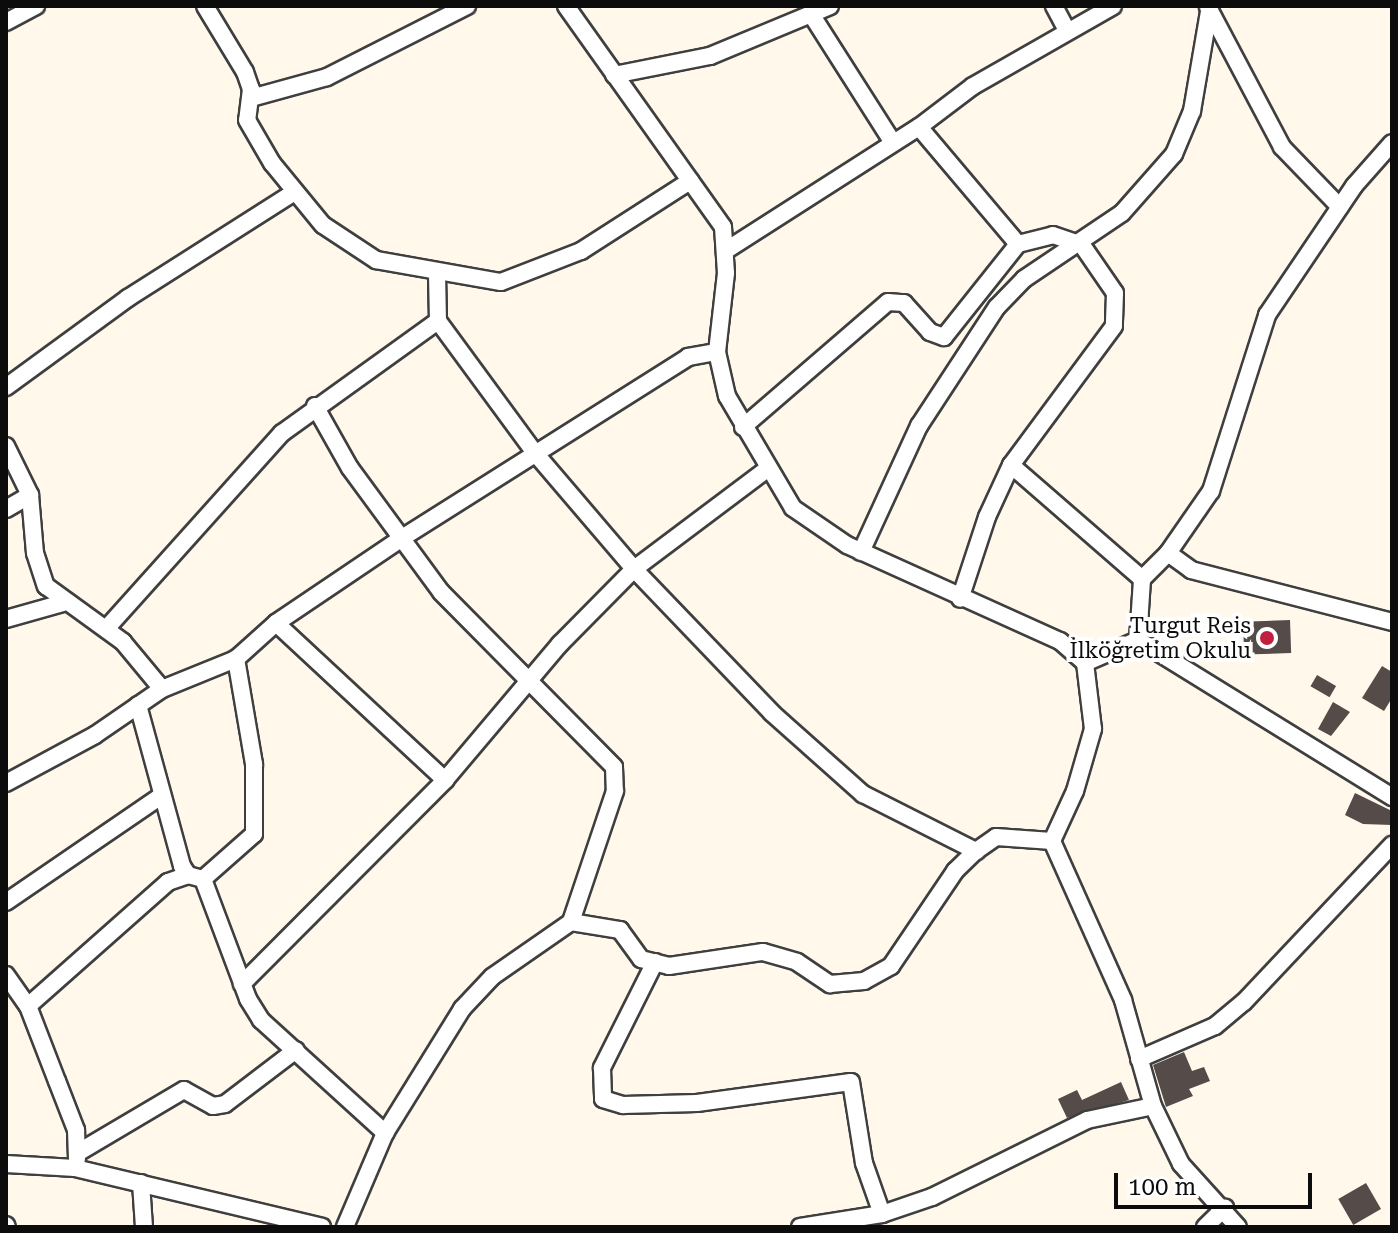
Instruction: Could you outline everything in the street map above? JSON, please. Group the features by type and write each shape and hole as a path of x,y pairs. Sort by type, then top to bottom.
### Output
{"street":[{"path":"6,22 36,6"},
{"path":"205,6 245,72 251,98 247,120 254,137 293,193 323,225 376,260 437,274 501,282 541,270 581,251 690,181"},
{"path":"251,98 327,77 467,6"},
{"path":"566,6 723,227 725,251 717,352 727,396 766,470 793,508 861,552 960,599 1060,641 1085,663 1093,729 1075,791 1052,841 1123,1000 1153,1106 1181,1164 1225,1208 1238,1227"},
{"path":"614,75 710,56 830,6"},
{"path":"1054,6 1067,30"},
{"path":"725,251 892,141 919,127 973,86 1113,6"},
{"path":"1209,7 1282,147 1340,207"},
{"path":"861,552 919,426 997,307 1032,274 1082,245 1147,190 1181,142 1192,111 1209,7"},
{"path":"811,14 892,141"},
{"path":"919,127 1018,244"},
{"path":"1138,640 1142,579 1168,553 1216,479 1267,315 1340,207 1392,143"},
{"path":"6,387 128,298 293,193"},
{"path":"743,427 888,302 904,303 930,332 944,337 1018,244 1053,235 1082,245 1115,293 1114,326 1011,465 987,517 960,599"},
{"path":"437,274 438,321 535,453 634,569 772,713 863,794 976,851"},
{"path":"106,629 242,472 315,406 438,321"},
{"path":"6,783 95,735 162,689 236,659 276,623 535,453 688,357 717,352"},
{"path":"315,406 350,468 441,592 528,685 614,767 615,791 571,922 492,977 462,1009 385,1133 345,1227"},
{"path":"6,446 30,495 38,571 63,603 106,629 162,689"},
{"path":"1011,465 1142,579"},
{"path":"242,984 342,889 445,780 634,569 766,470"},
{"path":"6,509 30,495"},
{"path":"1168,553 1191,570 1392,622"},
{"path":"6,619 63,603"},
{"path":"276,623 445,780"},
{"path":"1085,663 1138,640"},
{"path":"1138,640 1392,797"},
{"path":"28,1006 168,882 196,877 254,834 254,764 236,659"},
{"path":"138,705 161,796 242,984 261,1020 385,1133"},
{"path":"6,902 161,796"},
{"path":"571,922 620,930 641,959 669,966 763,952 797,962 830,984 864,981 891,966 976,851 996,837 1052,841"},
{"path":"1139,1059 1215,1026 1244,1002 1392,845"},
{"path":"655,962 602,1068 603,1099 623,1105 697,1103 851,1082 864,1163 882,1214"},
{"path":"6,975 28,1006 76,1130 77,1160"},
{"path":"77,1160 184,1090 213,1106 225,1104 296,1050"},
{"path":"800,1227 882,1214 932,1197 1087,1120 1153,1106"},
{"path":"6,1164 77,1160 141,1183 322,1227"},
{"path":"141,1183 144,1227"},
{"path":"1205,1227 1225,1208"}],"building":[{"name":"Turgut Reis İlköğretim Okulu","path":"1290,620 1291,653 1244,655 1243,622"},
{"path":"1382,666 1392,672 1392,698 1384,711 1362,698"},
{"path":"1317,675 1336,686 1330,697 1310,686"},
{"path":"1333,702 1350,712 1331,736 1318,729"},
{"path":"1355,793 1392,811 1392,825 1363,824 1345,815"},
{"path":"1184,1052 1192,1071 1204,1067 1210,1081 1189,1089 1193,1096 1166,1107 1153,1065"},
{"path":"1121,1082 1129,1100 1067,1118 1058,1099 1077,1090 1082,1100"},
{"path":"1366,1183 1381,1209 1353,1225 1338,1199"}],"place":[{"name":"Turgut Reis İlköğretim Okulu","path":"1267,638"}]}
